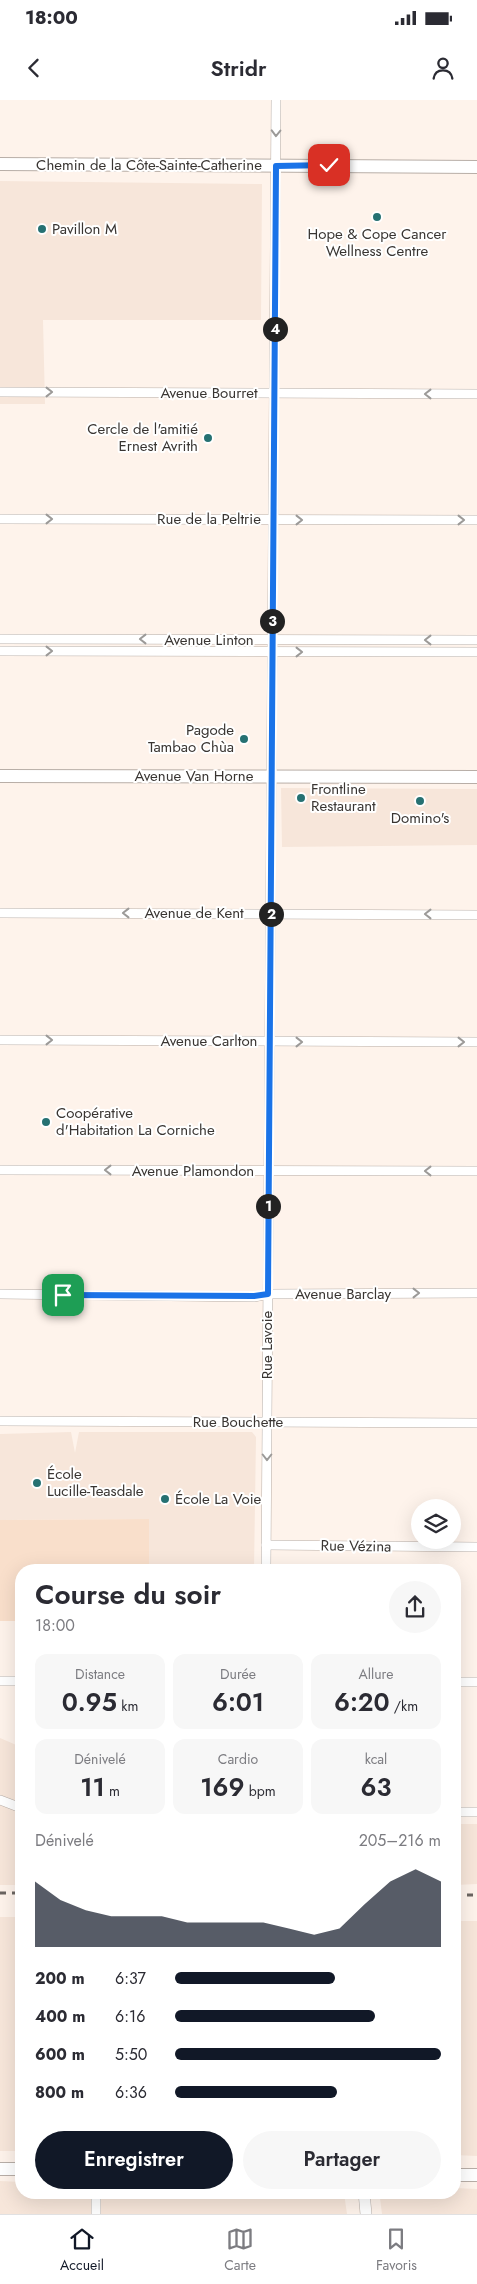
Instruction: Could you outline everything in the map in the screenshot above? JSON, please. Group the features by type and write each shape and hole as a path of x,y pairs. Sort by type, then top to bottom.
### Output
{"main road":[{"name":"Chemin de la Côte-Sainte-Catherine","path":"0,164 477,167"},
{"name":"Avenue Van Horne","path":"0,776 477,777"},
{"path":"0,2169 15,2169"},
{"path":"461,2175 477,2175"}],"street":[{"name":"Rue Lavoie","path":"266,1564 276,100"},
{"name":"Avenue Bourret","path":"0,392 477,394"},
{"name":"Rue de la Peltrie","path":"0,519 477,520"},
{"name":"Avenue Linton","path":"0,638 477,640"},
{"name":"Avenue Linton","path":"0,651 477,652"},
{"name":"Avenue de Kent","path":"0,913 477,915"},
{"name":"Avenue Carlton","path":"0,1040 477,1042"},
{"name":"Avenue Plamondon","path":"0,1170 477,1171"},
{"name":"Avenue Barclay","path":"0,1294 254,1296 268,1294 477,1293"},
{"name":"Rue Bouchette","path":"0,1421 477,1423"},
{"name":"Rue Vézina","path":"266,1545 477,1547"},
{"path":"0,1681 15,1681"},
{"path":"461,1682 477,1682"},
{"path":"0,1800 15,1806"},
{"path":"461,1812 477,1812"},
{"path":"96,2199 96,2214"},
{"path":"365,2199 366,2214"}],"shaded area":[{"path":"0,181 262,184 261,320 43,320 45,404 0,404"},
{"path":"281,788 477,789 477,845 282,847"},
{"name":"École La Voie","path":"71,1432 75,1453 79,1432 252,1432 256,1437 254,1564 149,1564 148,1519 0,1520 0,1434"},
{"path":"149,1519 149,1564 15,1564 15,1621 0,1621 0,1520"},
{"path":"0,1738 15,1744 15,1885 0,1885"},
{"path":"461,1824 477,1824 477,1884 461,1885"},
{"path":"0,1917 15,1917 15,2151 0,2151"},
{"path":"461,1921 477,1921 477,2156 461,2155"},
{"path":"0,2181 15,2182 15,2199 345,2199 347,2214 0,2214"},
{"path":"461,2188 477,2189 477,2214 382,2214 380,2199 461,2199"}],"railway":[{"path":"0,1893 15,1893"},
{"path":"461,1895 477,1895"}],"place":[{"name":"Hope & Cope Cancer Wellness Centre","path":"377,217"},
{"name":"Pavillon M","path":"42,229"},
{"name":"Cercle de l'amitié Ernest Avrith","path":"208,438"},
{"name":"Pagode Tambao Chùa","path":"244,739"},
{"name":"Frontline Restaurant","path":"301,798"},
{"name":"Domino's","path":"420,801"},
{"name":"Coopérative d'Habitation La Corniche","path":"46,1122"},
{"name":"École Lucille-Teasdale","path":"37,1483"},
{"name":"École La Voie","path":"165,1499"}],"route":[{"path":"63,1295 254,1296 268,1294 276,166 329,165"}]}
